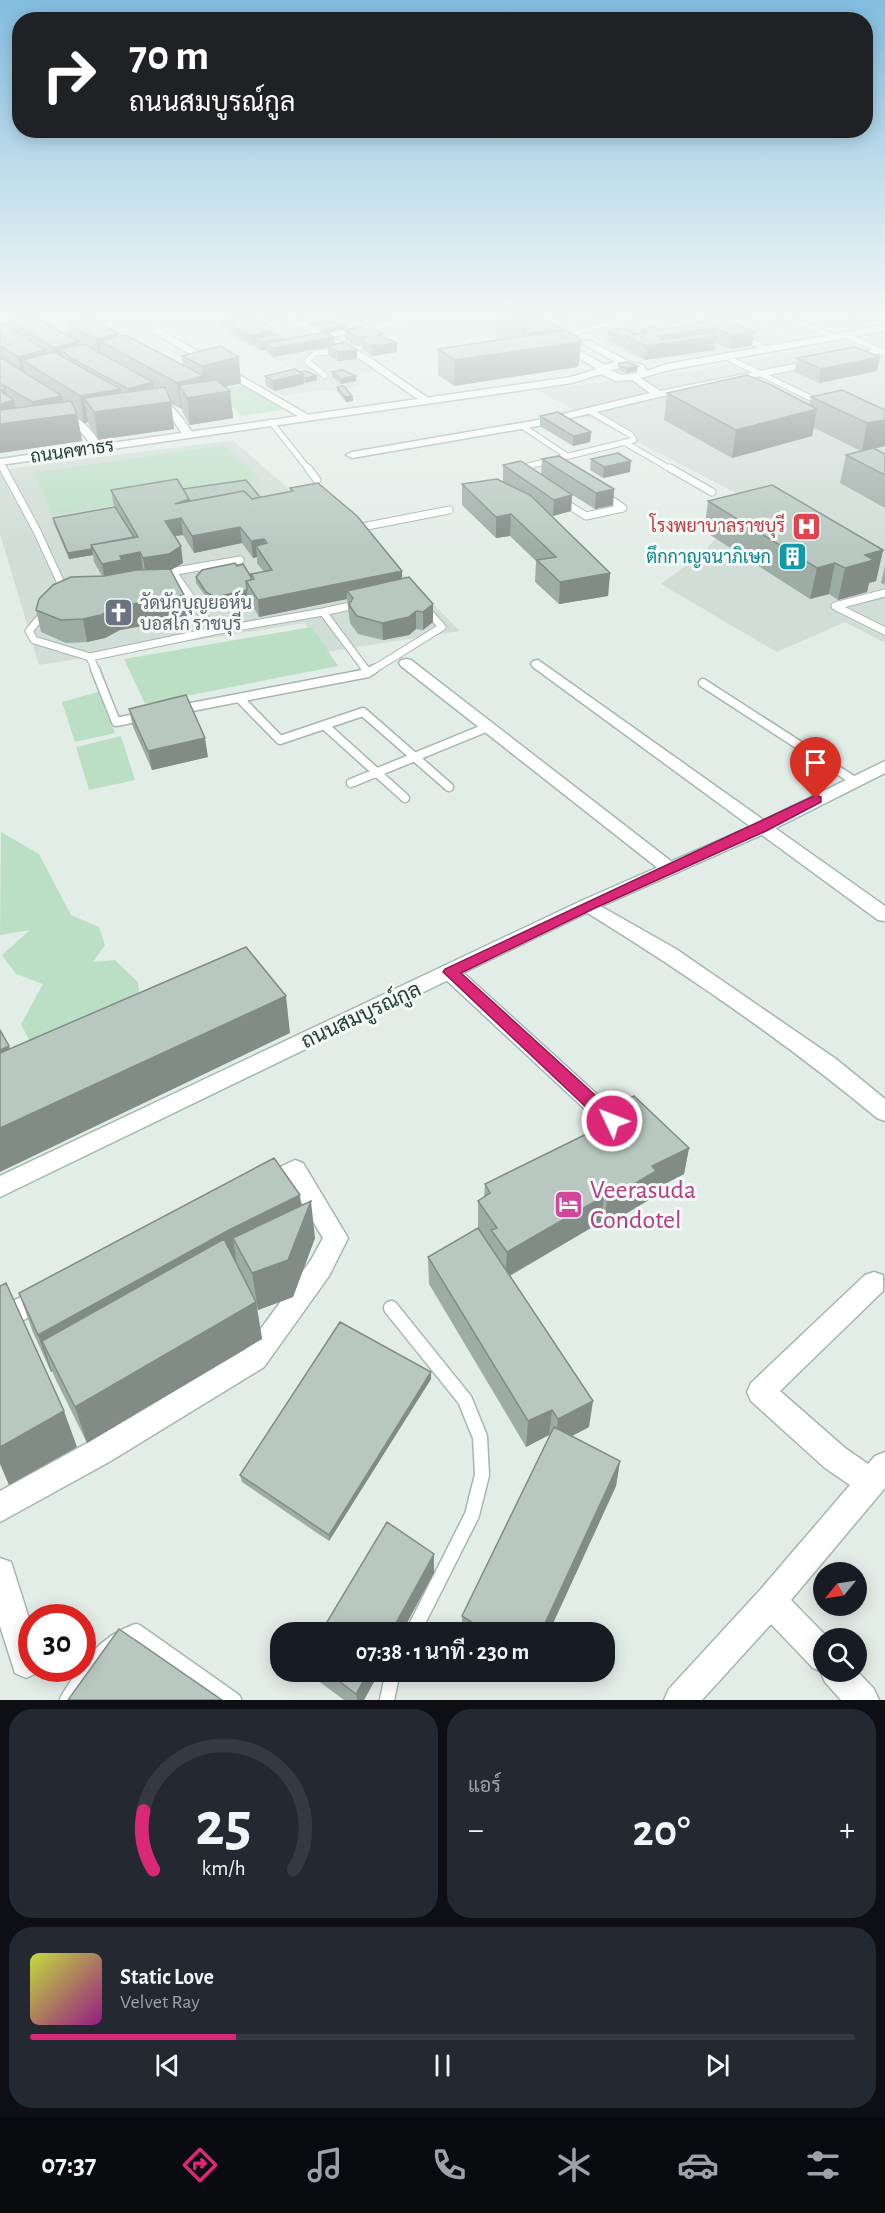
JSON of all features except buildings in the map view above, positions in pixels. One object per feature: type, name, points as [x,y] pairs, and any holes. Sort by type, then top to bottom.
[{"type":"street","points":[[139,392],[174,413],[188,435]]},
{"type":"street","points":[[264,392],[307,417]]},
{"type":"street","points":[[414,392],[426,400]]},
{"type":"street","name":"ถนนคฑาธร","points":[[1,464],[270,422],[482,392]]},
{"type":"street","points":[[352,454],[522,426],[666,392]]},
{"type":"street","points":[[53,408],[82,428],[100,448]]},
{"type":"street","points":[[406,663],[670,869]]},
{"type":"street","points":[[538,664],[885,915]]},
{"type":"street","name":"ถนนสมบูรณ์กูล","points":[[0,1187],[588,905],[762,828],[853,780],[885,766]]},
{"type":"street","points":[[588,905],[688,967],[828,1065],[885,1112]]},
{"type":"street","points":[[450,972],[612,1121]]},
{"type":"street","points":[[0,1507],[99,1452],[255,1358],[320,1268],[336,1238],[295,1170],[244,1195]]},
{"type":"street","points":[[680,1700],[771,1601],[881,1472],[835,1458],[761,1392],[874,1283]]},
{"type":"street","points":[[0,1320],[61,1288]]},
{"type":"street","points":[[0,1573],[18,1635]]},
{"type":"street","points":[[771,1601],[813,1645]]},
{"type":"street","points":[[846,1682],[863,1700]]},
{"type":"lane","points":[[799,392],[833,409]]},
{"type":"lane","points":[[523,475],[514,469],[634,440],[631,435],[590,411]]},
{"type":"lane","points":[[270,422],[317,480]]},
{"type":"lane","points":[[522,426],[567,456]]},
{"type":"lane","points":[[624,442],[712,492]]},
{"type":"lane","points":[[551,460],[560,466]]},
{"type":"lane","points":[[1,464],[37,531],[64,590]]},
{"type":"lane","points":[[559,499],[586,516],[623,507],[596,490]]},
{"type":"lane","points":[[365,537],[357,528],[449,510]]},
{"type":"lane","points":[[162,574],[240,560]]},
{"type":"lane","points":[[173,572],[214,631]]},
{"type":"lane","points":[[57,598],[64,590],[75,588]]},
{"type":"lane","points":[[885,593],[835,606],[885,631]]},
{"type":"lane","points":[[172,711],[368,673],[442,627],[419,601]]},
{"type":"lane","points":[[50,606],[29,631],[29,635],[34,640],[90,657],[367,602]]},
{"type":"lane","points":[[323,612],[368,673]]},
{"type":"lane","points":[[90,657],[116,722],[149,716]]},
{"type":"lane","points":[[703,683],[853,780]]},
{"type":"lane","points":[[239,698],[280,740],[363,712],[449,787]]},
{"type":"lane","points":[[324,725],[405,798]]},
{"type":"lane","points":[[351,783],[488,727]]},
{"type":"lane","points":[[391,1308],[465,1400],[480,1437],[482,1475],[472,1515],[418,1622]]},
{"type":"lane","points":[[67,1700],[91,1662],[114,1638],[135,1631],[234,1700]]},
{"type":"lane","points":[[387,1700],[391,1682]]},
{"type":"shaded area","points":[[277,392],[304,392],[283,396]]},
{"type":"shaded area","name":"โรงพยาบาลราชบุรี","points":[[541,392],[885,392],[885,643],[845,622],[777,652],[661,584],[704,552],[748,499]]},
{"type":"shaded area","points":[[233,440],[300,499],[323,495],[460,631],[325,652],[305,623],[39,665],[0,534],[0,470]]},
{"type":"green space","points":[[259,392],[288,409],[242,416],[229,403],[206,393]]},
{"type":"green space","points":[[224,445],[261,481],[52,516],[34,473]]},
{"type":"green space","points":[[312,627],[338,666],[145,704],[124,659]]},
{"type":"green space","points":[[98,692],[115,733],[75,742],[62,702]]},
{"type":"green space","points":[[121,736],[135,780],[89,790],[76,747]]},
{"type":"green space","points":[[1,832],[39,854],[71,915],[99,927],[105,945],[93,962],[115,960],[138,982],[140,1004],[35,1052],[21,1024],[43,984],[16,974],[2,955],[30,930],[0,935]]},
{"type":"place","name":"โรงพยาบาลราชบุรี","points":[[806,526]]},
{"type":"place","name":"ตึกกาญจนาภิเษก","points":[[792,557]]},
{"type":"place","name":"วัดนักบุญยอห์น บอสโก ราชบุรี","points":[[119,613]]},
{"type":"place","name":"Veerasuda Condotel","points":[[569,1204]]},
{"type":"route","points":[[612,1121],[450,972],[588,905],[762,828],[816,799]]}]
